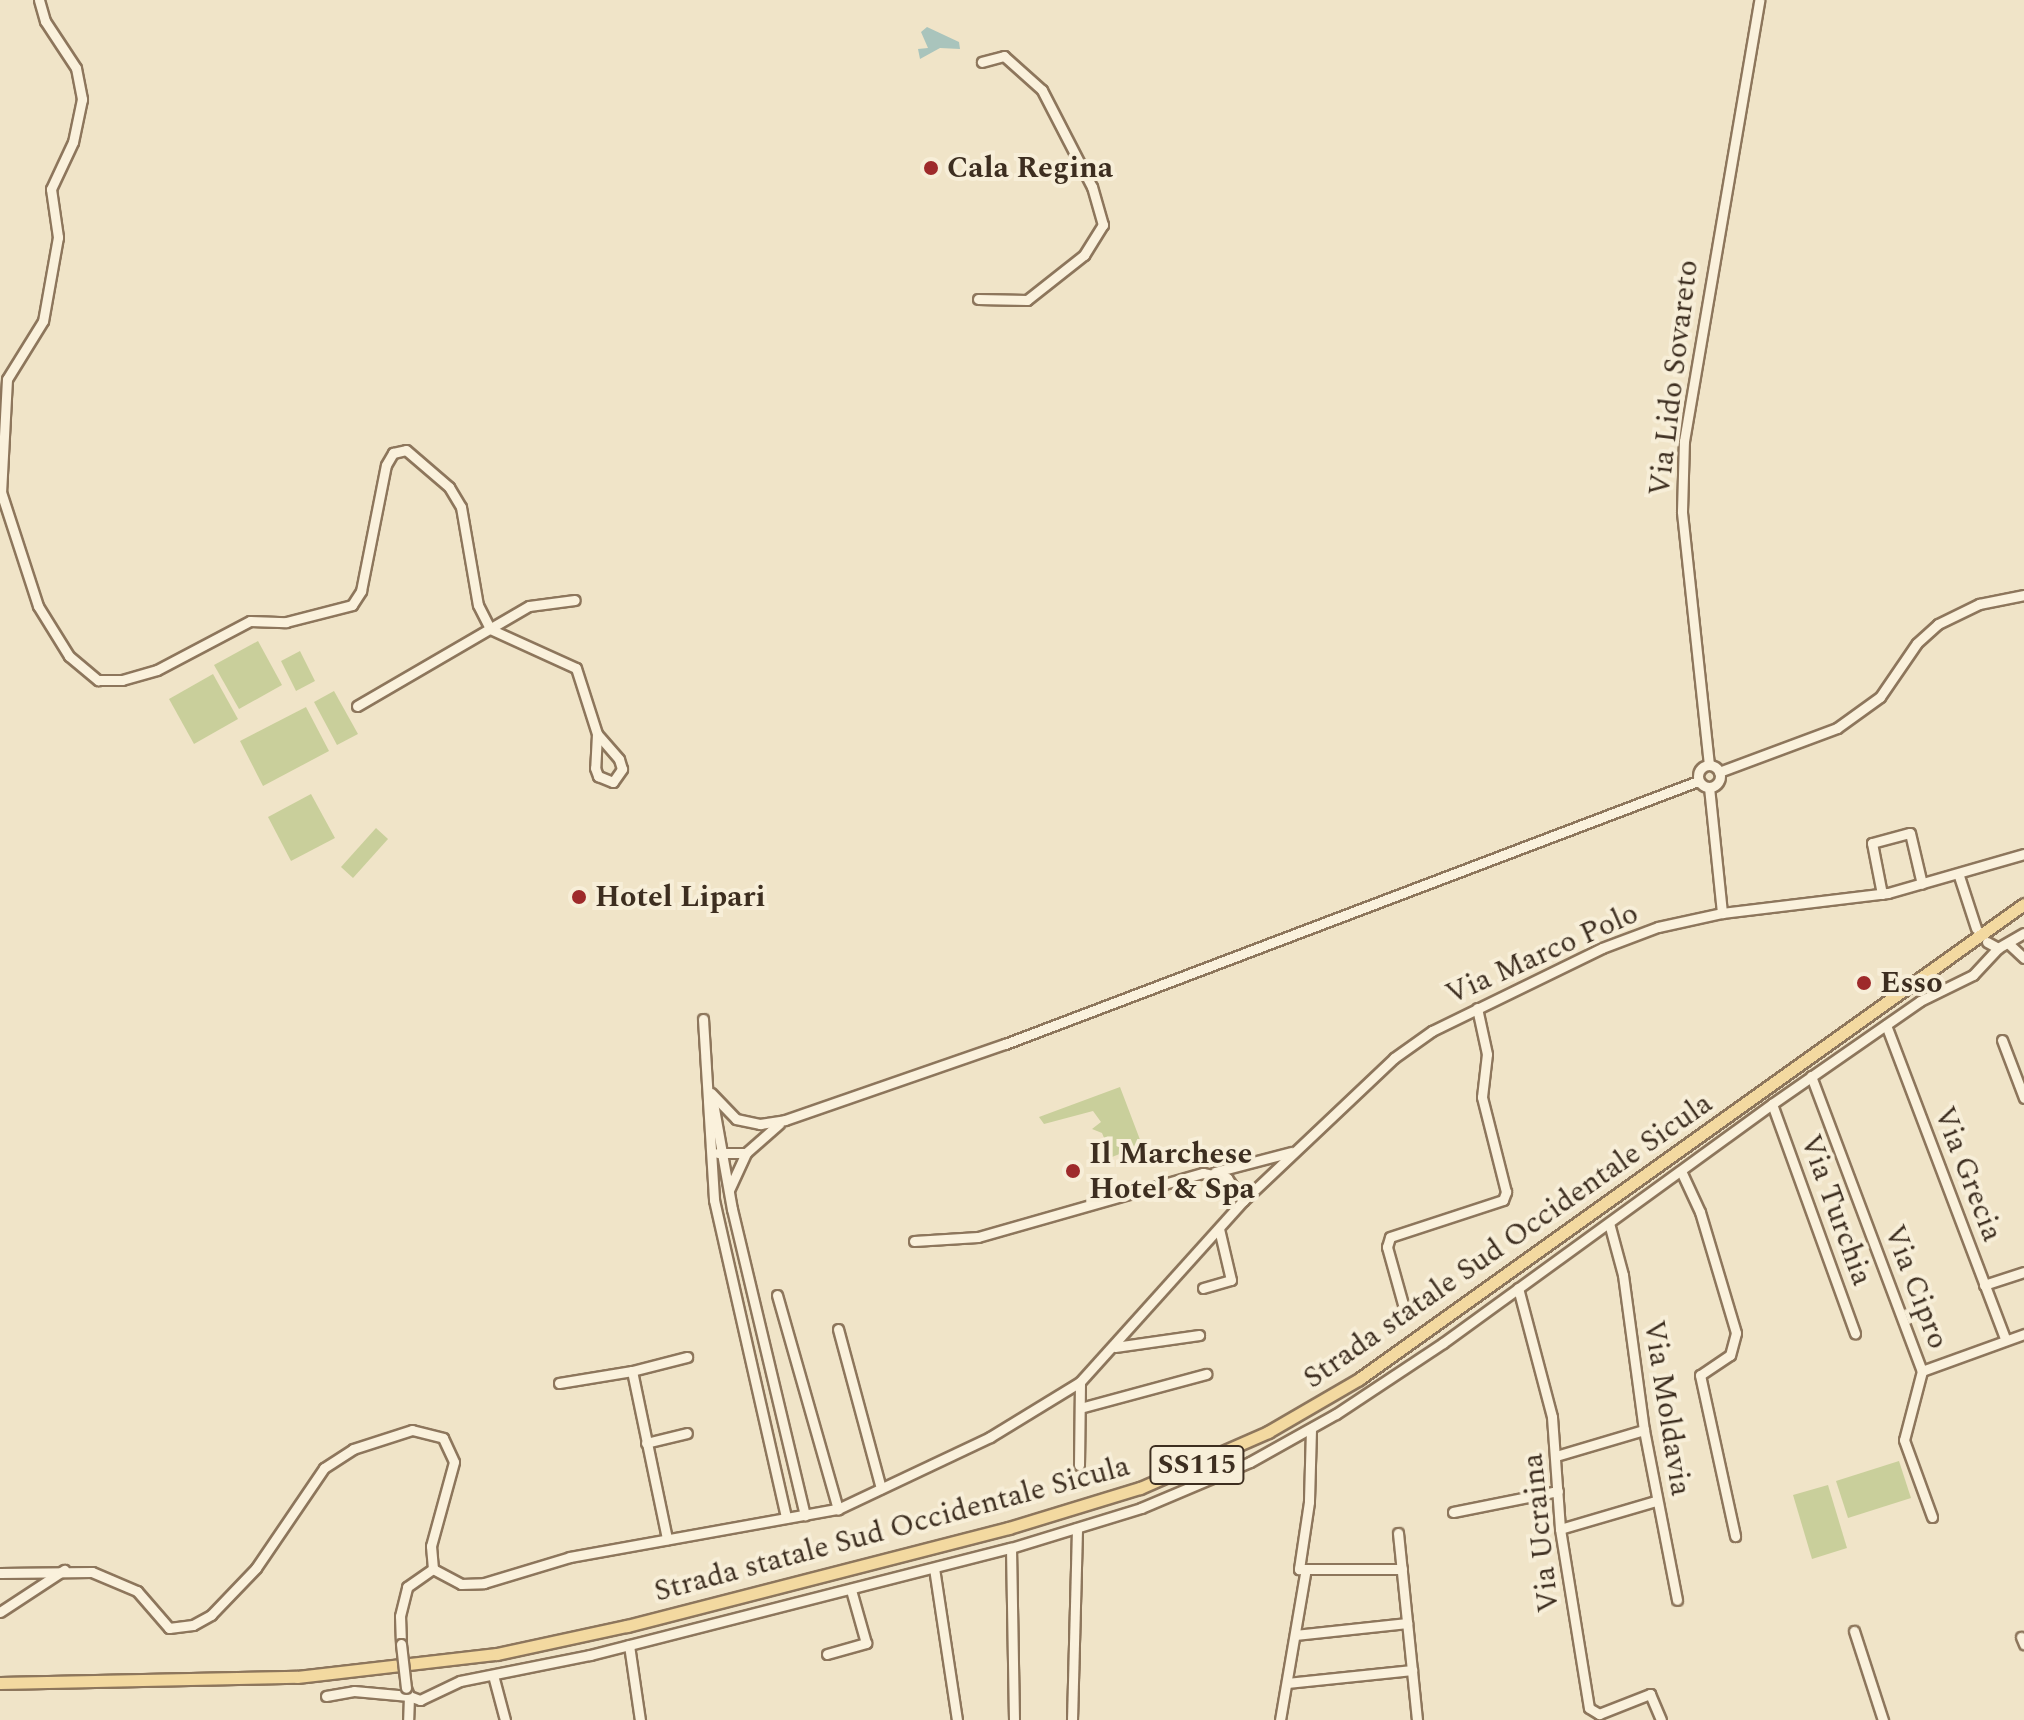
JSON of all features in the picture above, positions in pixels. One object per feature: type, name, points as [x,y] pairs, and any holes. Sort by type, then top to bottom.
[{"type":"main road","name":"Strada statale Sud Occidentale Sicula","points":[[0,1683],[225,1681],[440,1663],[627,1626],[1023,1524],[1194,1466],[1268,1432],[1408,1346],[2024,904]]},
{"type":"street","points":[[39,0],[45,21],[76,68],[81,114],[50,197],[58,237],[43,321],[7,379],[1,492],[49,628],[86,672],[107,682],[157,670],[250,621],[286,622],[352,605],[361,591],[386,465],[393,453],[406,450],[449,487],[461,507],[478,605],[490,629],[576,668],[597,734],[598,776],[613,782],[622,769],[619,759],[597,734]]},
{"type":"street","name":"Via Lido Sovareto","points":[[1709,765],[1682,511],[1684,441],[1759,0]]},
{"type":"street","points":[[978,299],[1027,300],[1084,255],[1103,225],[1092,187],[1042,90],[1004,56],[982,62]]},
{"type":"street","points":[[1719,772],[1837,728],[1880,697],[1917,643],[1938,624],[1979,604],[2024,595]]},
{"type":"street","points":[[357,706],[545,601],[575,600]]},
{"type":"street","points":[[1698,781],[1699,770],[1709,765],[1719,772]]},
{"type":"street","points":[[1709,787],[1718,782],[1719,772]]},
{"type":"street","points":[[711,1093],[736,1119],[760,1124],[785,1120],[1005,1044],[1698,781],[1709,787]]},
{"type":"street","points":[[1709,787],[1722,913]]},
{"type":"street","points":[[1882,894],[1872,843],[1910,833],[1922,884]]},
{"type":"street","name":"Via Marco Polo","points":[[433,1569],[443,1577],[472,1584],[570,1557],[838,1509],[990,1437],[1080,1382],[1115,1347],[1243,1201],[1294,1151],[1414,1043],[1477,1008],[1625,939],[1722,913],[1882,894],[1959,876],[2024,854]]},
{"type":"street","points":[[1959,876],[1976,928]]},
{"type":"street","points":[[326,1696],[354,1691],[408,1692],[427,1698],[460,1681],[629,1645],[1011,1548],[1196,1487],[1311,1429],[1518,1288],[1811,1076],[1951,982],[1973,975],[1998,948],[2010,945],[2024,933]]},
{"type":"street","points":[[1987,942],[1998,948]]},
{"type":"street","points":[[2010,945],[2024,958]]},
{"type":"street","points":[[1406,1315],[1387,1247],[1390,1237],[1503,1200],[1506,1192],[1482,1097],[1487,1054],[1477,1008]]},
{"type":"street","points":[[703,1019],[708,1143],[717,1214],[786,1518]]},
{"type":"street","name":"Via Grecia","points":[[1886,1025],[2005,1339]]},
{"type":"street","points":[[2002,1040],[2024,1098]]},
{"type":"street","points":[[2012,1065],[2024,1060]]},
{"type":"street","points":[[707,1073],[728,1192],[805,1515]]},
{"type":"street","name":"Via Cipro","points":[[1811,1076],[1922,1371],[1904,1440],[1932,1517]]},
{"type":"street","name":"Via Turchia","points":[[1772,1104],[1855,1333]]},
{"type":"street","points":[[708,1143],[717,1128],[736,1119]]},
{"type":"street","points":[[728,1192],[746,1153],[785,1120]]},
{"type":"street","points":[[708,1143],[721,1155],[746,1153]]},
{"type":"street","points":[[914,1241],[978,1237],[1294,1151]]},
{"type":"street","points":[[1681,1171],[1700,1212],[1736,1333],[1730,1355],[1700,1375],[1735,1536]]},
{"type":"street","points":[[1215,1172],[1243,1201]]},
{"type":"street","name":"Via Moldavia","points":[[1609,1223],[1623,1275],[1644,1430],[1677,1600]]},
{"type":"street","points":[[1203,1288],[1231,1280],[1219,1229]]},
{"type":"street","points":[[1984,1285],[2024,1272]]},
{"type":"street","name":"Via Ucraina","points":[[1518,1288],[1552,1417],[1560,1529],[1589,1708],[1599,1714],[1650,1694],[1661,1720]]},
{"type":"street","points":[[777,1295],[838,1509]]},
{"type":"street","points":[[838,1329],[881,1488]]},
{"type":"street","points":[[1922,1371],[2024,1334]]},
{"type":"street","points":[[1115,1347],[1199,1335]]},
{"type":"street","points":[[559,1383],[632,1371],[687,1357]]},
{"type":"street","points":[[632,1371],[667,1539]]},
{"type":"street","points":[[1080,1408],[1206,1374]]},
{"type":"street","points":[[1079,1465],[1080,1382]]},
{"type":"street","points":[[1311,1429],[1309,1502],[1297,1557],[1299,1569],[1305,1573],[1402,1569]]},
{"type":"street","points":[[0,1573],[65,1569],[117,1580],[137,1591],[169,1628],[193,1625],[211,1615],[256,1568],[324,1468],[365,1444],[412,1430],[443,1438],[454,1462],[431,1546],[433,1569],[414,1579],[403,1598],[401,1644],[408,1692],[408,1720]]},
{"type":"street","points":[[1556,1456],[1644,1430]]},
{"type":"street","points":[[646,1443],[687,1433]]},
{"type":"street","points":[[1453,1512],[1558,1491]]},
{"type":"street","points":[[1560,1529],[1656,1501]]},
{"type":"street","points":[[1072,1720],[1077,1528]]},
{"type":"street","points":[[1398,1533],[1417,1720]]},
{"type":"street","points":[[1011,1548],[1014,1720]]},
{"type":"street","points":[[934,1568],[957,1720]]},
{"type":"street","points":[[0,1612],[65,1569]]},
{"type":"street","points":[[1280,1720],[1305,1573]]},
{"type":"street","points":[[827,1654],[866,1643],[851,1590]]},
{"type":"street","points":[[1295,1635],[1407,1623]]},
{"type":"street","points":[[1854,1631],[1883,1720]]},
{"type":"street","points":[[629,1645],[640,1720]]},
{"type":"street","points":[[1287,1683],[1412,1670]]},
{"type":"street","points":[[493,1675],[505,1720]]},
{"type":"green space","points":[[258,641],[282,685],[239,709],[214,665]]},
{"type":"green space","points":[[300,651],[315,681],[296,691],[281,661]]},
{"type":"green space","points":[[213,674],[238,719],[194,744],[169,699]]},
{"type":"green space","points":[[334,691],[358,734],[337,745],[314,702]]},
{"type":"green space","points":[[306,707],[329,751],[263,786],[240,741]]},
{"type":"green space","points":[[311,794],[335,838],[291,861],[268,817]]},
{"type":"green space","points":[[376,828],[388,839],[353,878],[341,867]]},
{"type":"green space","points":[[1120,1087],[1142,1145],[1112,1157],[1102,1133],[1092,1129],[1101,1122],[1093,1111],[1044,1124],[1039,1117]]},
{"type":"green space","points":[[1899,1461],[1911,1498],[1848,1518],[1836,1481]]},
{"type":"green space","points":[[1828,1485],[1847,1548],[1812,1559],[1793,1495]]},
{"type":"water","points":[[927,27],[959,42],[960,49],[940,48],[920,59],[918,49],[928,48],[921,32]]},
{"type":"place","name":"Cala Regina","points":[[931,168]]},
{"type":"place","name":"Hotel Lipari","points":[[579,897]]},
{"type":"place","name":"Esso","points":[[1864,983]]},
{"type":"place","name":"Il Marchese Hotel & Spa","points":[[1073,1171]]}]
